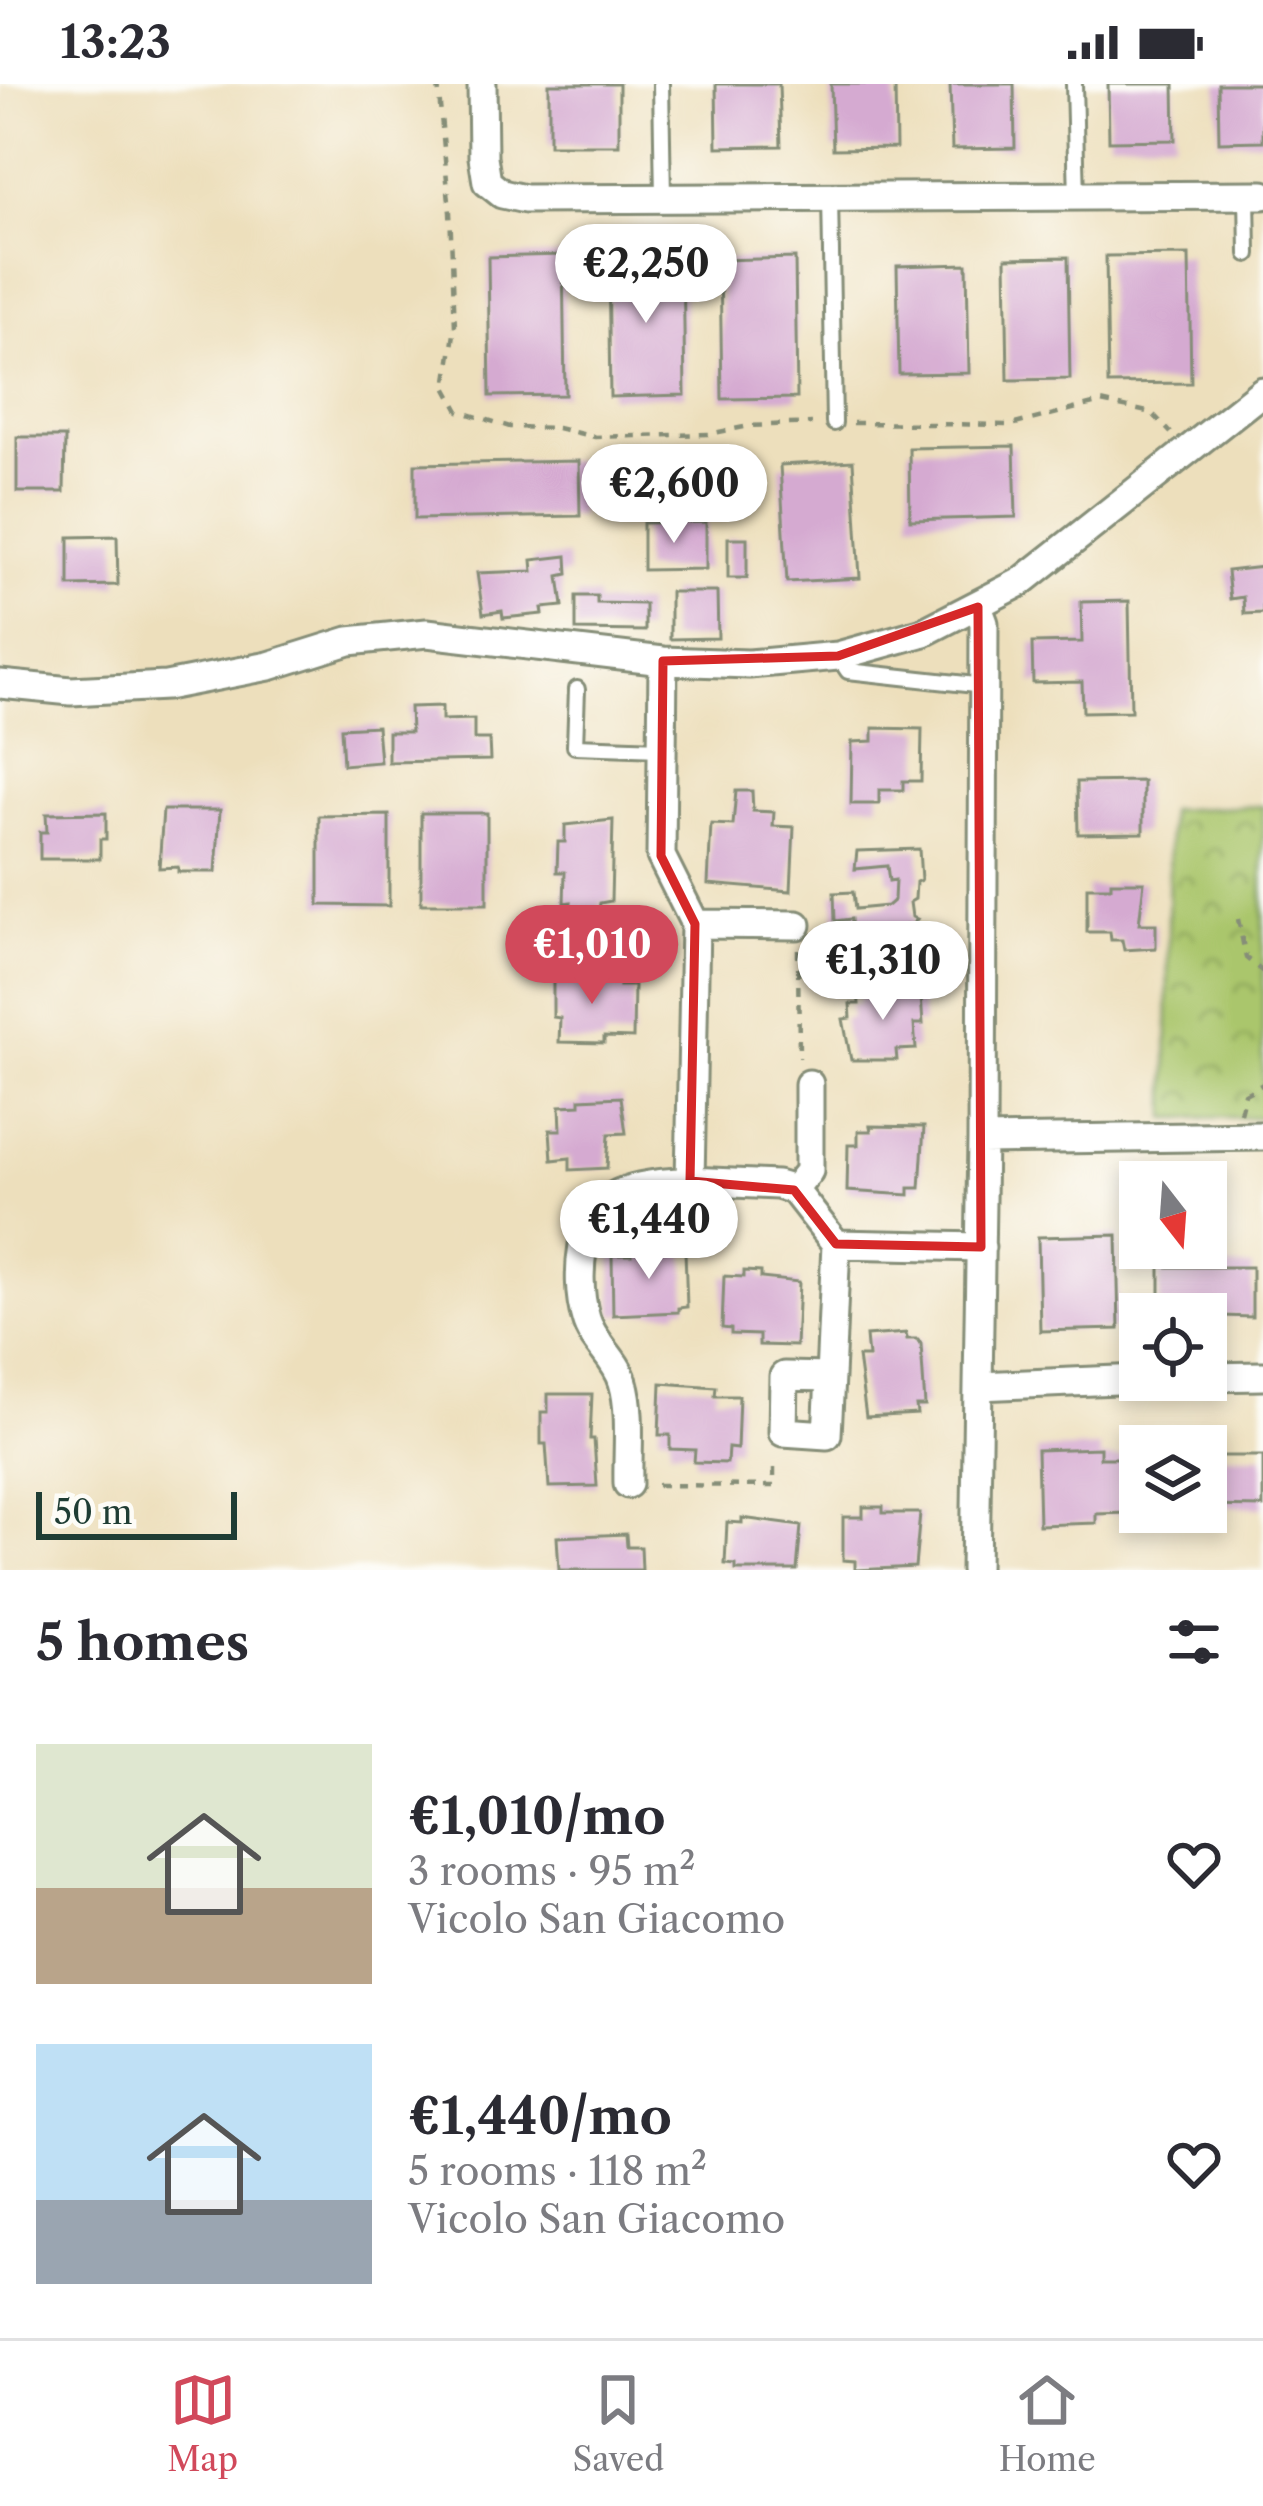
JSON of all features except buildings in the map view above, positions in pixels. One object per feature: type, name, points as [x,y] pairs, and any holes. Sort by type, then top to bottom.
[{"type":"street","points":[[482,84],[487,182],[502,194],[524,199],[1255,195]]},
{"type":"street","points":[[0,684],[71,691],[166,686],[269,666],[349,641],[427,633],[662,661],[748,664],[838,656],[924,632],[978,607],[1059,556],[1263,391]]},
{"type":"street","points":[[976,1561],[984,623],[978,607]]},
{"type":"street","points":[[662,661],[662,856],[695,924],[690,1181]]},
{"type":"street","points":[[695,924],[797,925]]},
{"type":"street","points":[[794,1190],[809,1171],[809,1084]]},
{"type":"street","points":[[982,1140],[1263,1136]]},
{"type":"street","points":[[628,1484],[625,1387],[586,1322],[580,1259],[586,1225],[596,1206],[619,1193],[690,1181],[794,1190],[836,1244],[830,1377],[827,1435],[783,1432],[784,1376],[830,1377]]},
{"type":"street","points":[[836,1244],[981,1247]]},
{"type":"street","points":[[1227,1377],[1263,1376]]},
{"type":"street","points":[[979,1386],[1119,1380]]},
{"type":"lane","points":[[661,84],[663,196]]},
{"type":"lane","points":[[1074,84],[1077,197]]},
{"type":"lane","points":[[1249,254],[1255,195]]},
{"type":"lane","points":[[830,196],[834,423]]},
{"type":"lane","points":[[838,656],[848,671],[983,686]]},
{"type":"lane","points":[[577,689],[575,746],[662,749]]},
{"type":"path","points":[[438,84],[455,327],[446,387],[459,411],[510,428],[557,428],[595,437],[709,434],[749,426],[834,423],[1011,424],[1101,402],[1152,413],[1175,437]]},
{"type":"path","points":[[1238,919],[1246,958],[1263,972]]},
{"type":"path","points":[[797,925],[799,1084],[809,1084]]},
{"type":"path","points":[[628,1484],[774,1486],[774,1443],[783,1432]]},
{"type":"highlighted area","points":[[978,607],[981,1247],[836,1244],[794,1190],[690,1181],[695,924],[661,856],[663,661],[838,656]]},
{"type":"green space","points":[[1263,806],[1263,1117],[1167,1118],[1169,810]]}]
